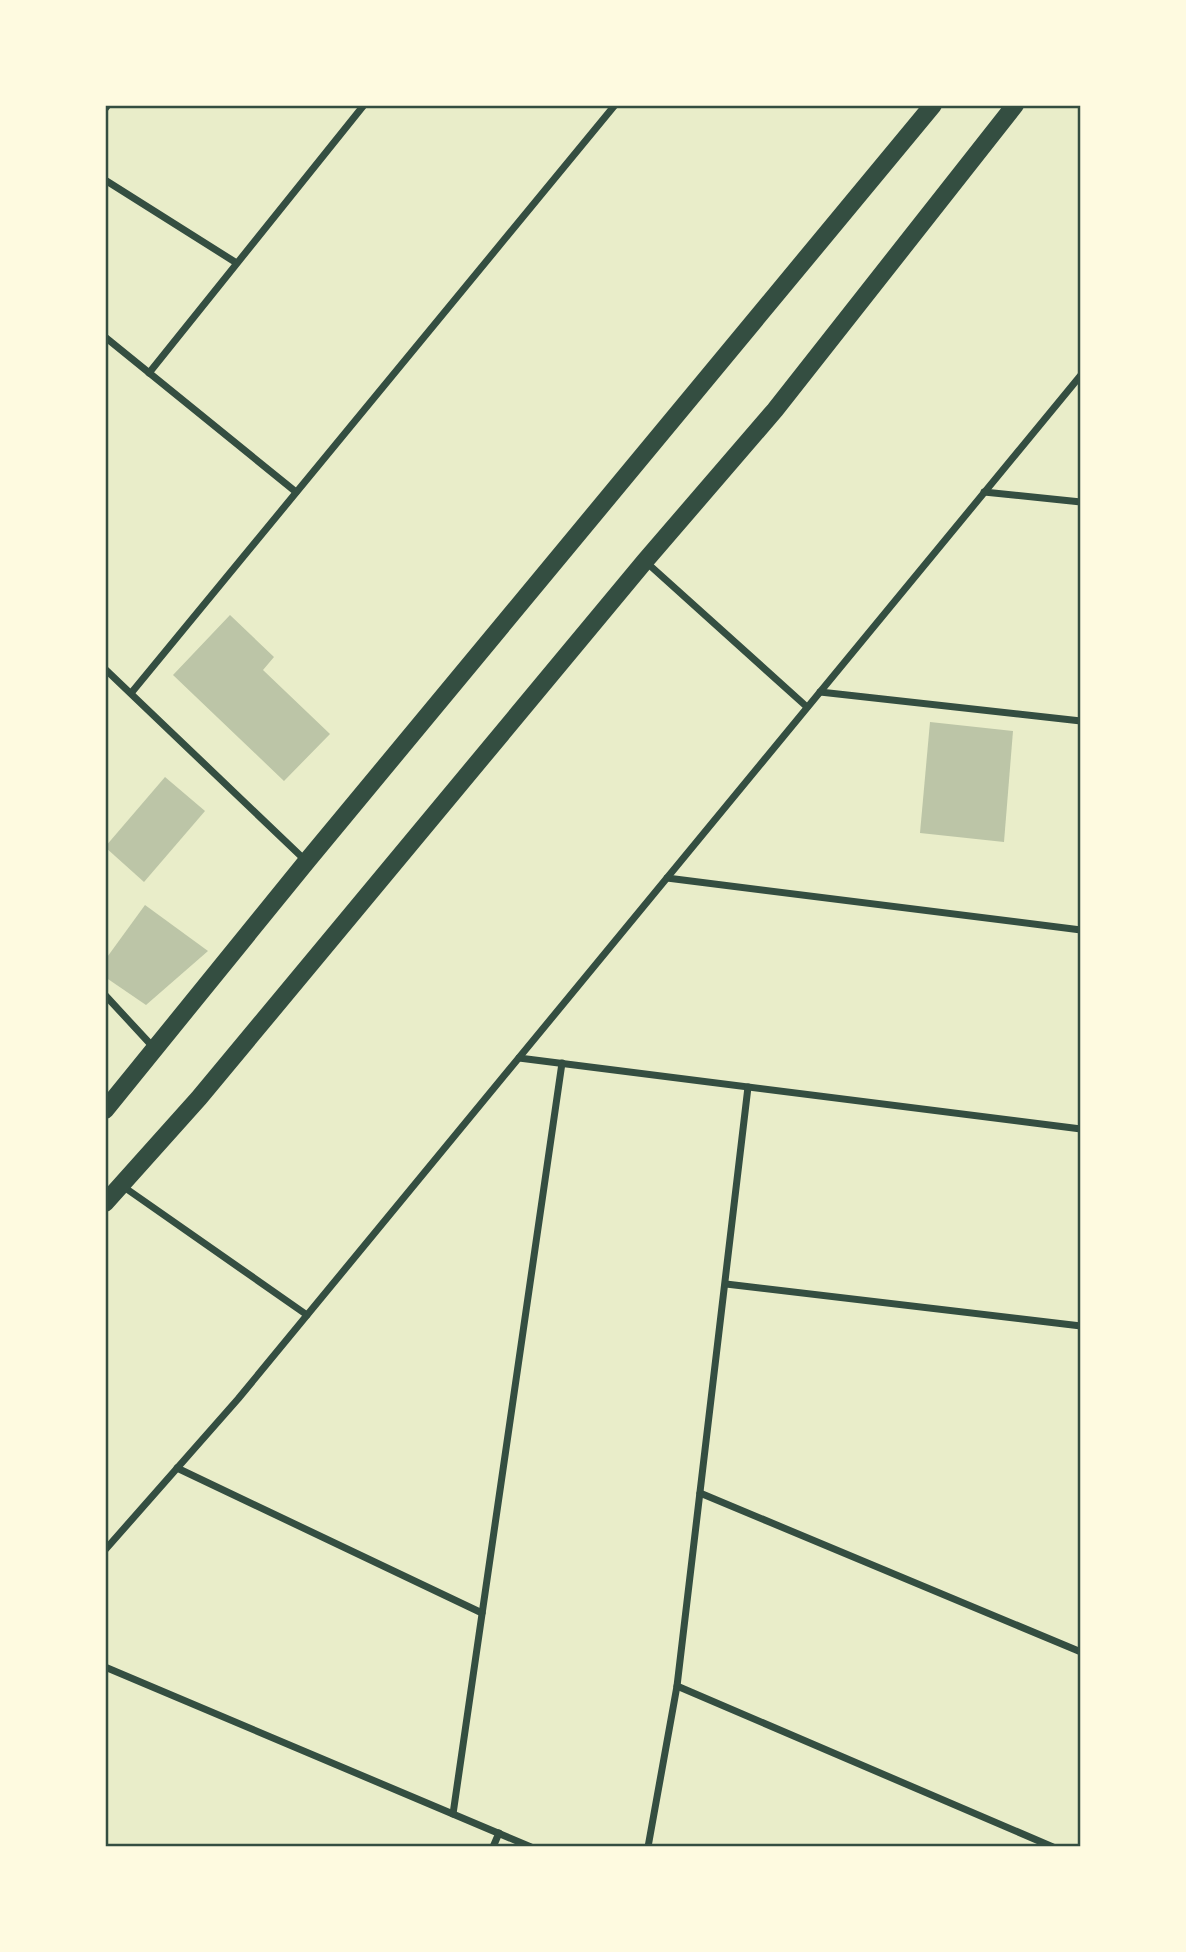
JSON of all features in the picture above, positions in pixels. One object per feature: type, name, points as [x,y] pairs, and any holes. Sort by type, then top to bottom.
[{"type":"main road","points":[[105,1110],[307,861],[933,105]]},
{"type":"main road","points":[[105,1203],[199,1098],[645,561],[775,410],[1015,105]]},
{"type":"street","points":[[149,373],[235,262],[364,105]]},
{"type":"street","points":[[132,692],[615,105]]},
{"type":"street","points":[[105,180],[235,262]]},
{"type":"street","points":[[105,337],[296,492]]},
{"type":"street","points":[[105,1550],[307,1315],[1081,375]]},
{"type":"street","points":[[984,492],[1081,502]]},
{"type":"street","points":[[645,561],[807,707]]},
{"type":"street","points":[[105,670],[132,692],[307,861]]},
{"type":"street","points":[[820,692],[1081,721]]},
{"type":"street","points":[[667,878],[1081,930]]},
{"type":"street","points":[[105,995],[155,1049]]},
{"type":"street","points":[[519,1058],[1081,1129]]},
{"type":"street","points":[[453,1814],[562,1063]]},
{"type":"street","points":[[648,1847],[677,1686],[748,1087]]},
{"type":"street","points":[[121,1185],[307,1315]]},
{"type":"street","points":[[726,1284],[1081,1326]]},
{"type":"street","points":[[177,1468],[482,1613]]},
{"type":"street","points":[[700,1493],[1081,1652]]},
{"type":"street","points":[[105,1667],[531,1847]]},
{"type":"street","points":[[677,1686],[1053,1847]]},
{"type":"street","points":[[493,1847],[499,1833]]},
{"type":"building","points":[[230,615],[274,657],[263,670],[330,734],[284,781],[173,675]]},
{"type":"building","points":[[930,722],[1013,731],[1004,842],[920,833]]},
{"type":"building","points":[[165,777],[205,811],[144,882],[105,847]]},
{"type":"building","points":[[145,905],[208,951],[146,1005],[105,977],[105,960]]}]
